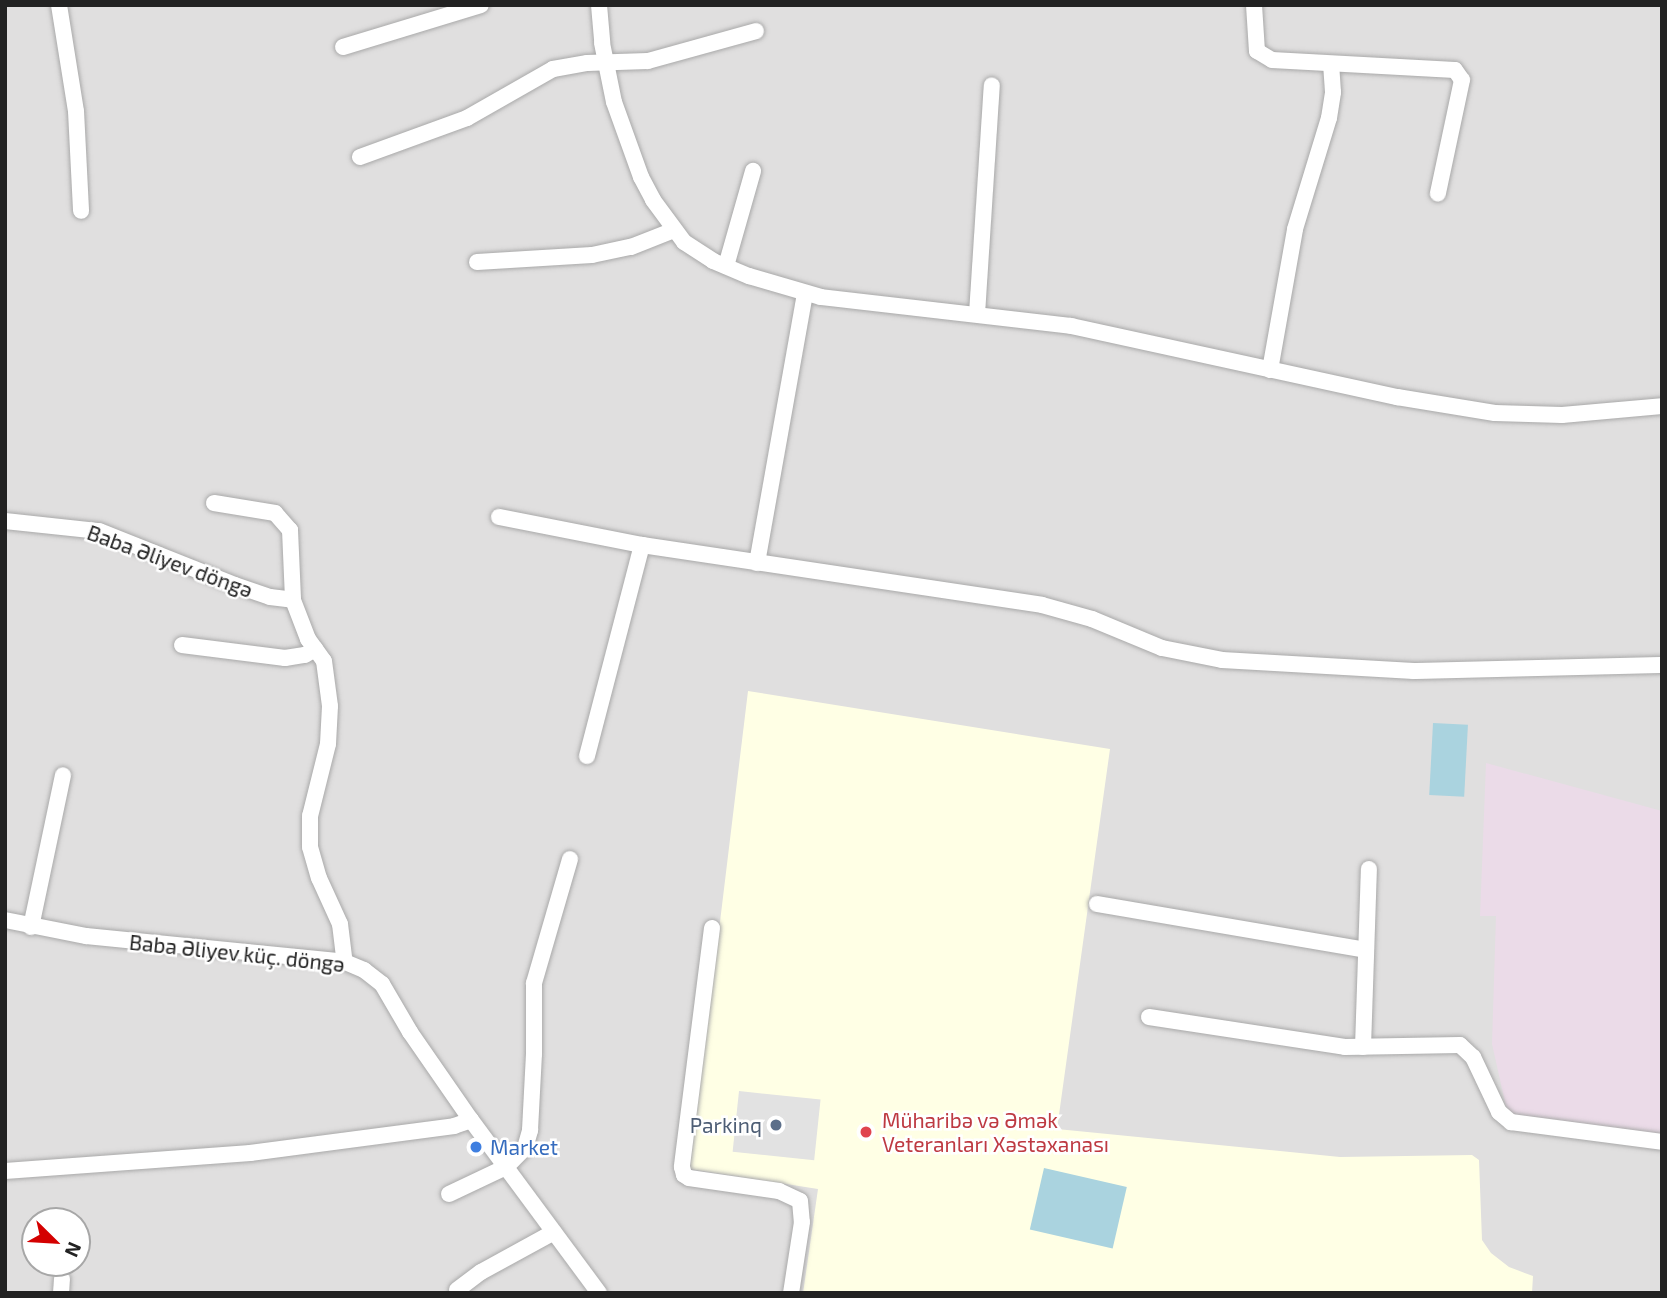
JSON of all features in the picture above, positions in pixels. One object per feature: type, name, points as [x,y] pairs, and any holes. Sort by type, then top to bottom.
[{"type":"street","points":[[59,5],[76,111],[81,211]]},
{"type":"street","points":[[343,47],[481,5]]},
{"type":"street","points":[[599,5],[605,64],[614,102],[640,177],[674,230],[699,253],[726,266],[805,294],[1071,326],[1397,397],[1496,413],[1543,416],[1662,406]]},
{"type":"street","points":[[1254,5],[1257,51],[1263,57],[1455,71],[1462,80],[1438,193]]},
{"type":"street","points":[[360,158],[467,118],[553,69],[579,64],[648,61],[755,32]]},
{"type":"street","points":[[1270,370],[1295,229],[1329,118],[1333,92],[1331,64]]},
{"type":"street","points":[[977,314],[992,85]]},
{"type":"street","points":[[726,266],[753,171]]},
{"type":"street","points":[[477,262],[592,255],[631,247],[674,230]]},
{"type":"street","points":[[757,563],[805,294]]},
{"type":"street","points":[[214,503],[275,513],[285,521],[290,530],[293,600],[300,622],[327,672],[330,726],[309,831],[313,862],[340,924],[345,962]]},
{"type":"street","points":[[499,517],[642,545],[1042,606],[1092,619],[1163,648],[1222,660],[1414,671],[1662,665]]},
{"type":"street","name":"Baba Əliyev döngə","points":[[5,522],[99,531],[235,585],[270,597],[293,600]]},
{"type":"street","points":[[587,757],[642,545]]},
{"type":"street","points":[[181,645],[285,658],[305,655],[315,649]]},
{"type":"street","points":[[31,927],[63,775]]},
{"type":"street","points":[[449,1194],[506,1167],[525,1148],[530,1130],[534,983],[570,859]]},
{"type":"street","points":[[1363,1047],[1369,869]]},
{"type":"street","points":[[1097,904],[1365,950]]},
{"type":"street","name":"Baba Əliyev küç. döngə","points":[[5,920],[31,927],[100,937],[345,962],[364,970],[382,984],[410,1032],[471,1120],[599,1293]]},
{"type":"street","points":[[712,928],[682,1167],[684,1175],[689,1178],[779,1191],[800,1201],[802,1222],[791,1293]]},
{"type":"street","points":[[1149,1017],[1363,1047],[1460,1045],[1474,1056],[1499,1112],[1511,1122],[1662,1142]]},
{"type":"street","points":[[5,1171],[250,1153],[454,1126],[471,1120]]},
{"type":"street","points":[[457,1290],[481,1272],[554,1232]]},
{"type":"shaded area","points":[[5,5],[1662,5],[1662,1293],[5,1293]]},
{"type":"shaded area","points":[[748,691],[1110,749],[1057,1129],[1340,1157],[1472,1155],[1479,1160],[1482,1240],[1491,1253],[1509,1267],[1533,1276],[1532,1293],[803,1293],[818,1189],[690,1169]]},
{"type":"shaded area","points":[[1486,763],[1662,811],[1662,1134],[1524,1120],[1507,1111],[1492,1044],[1496,916],[1480,916]]},
{"type":"shaded area","name":"Parkinq","points":[[739,1091],[821,1100],[814,1160],[733,1152]]},
{"type":"water","points":[[1433,723],[1468,725],[1464,797],[1429,795]]},
{"type":"water","points":[[1044,1168],[1127,1187],[1113,1249],[1030,1229]]},
{"type":"place","name":"Parkinq","points":[[776,1125]]},
{"type":"place","name":"Müharibə və Əmək Veteranları Xəstəxanası","points":[[866,1132]]},
{"type":"place","name":"Market","points":[[476,1147]]}]
